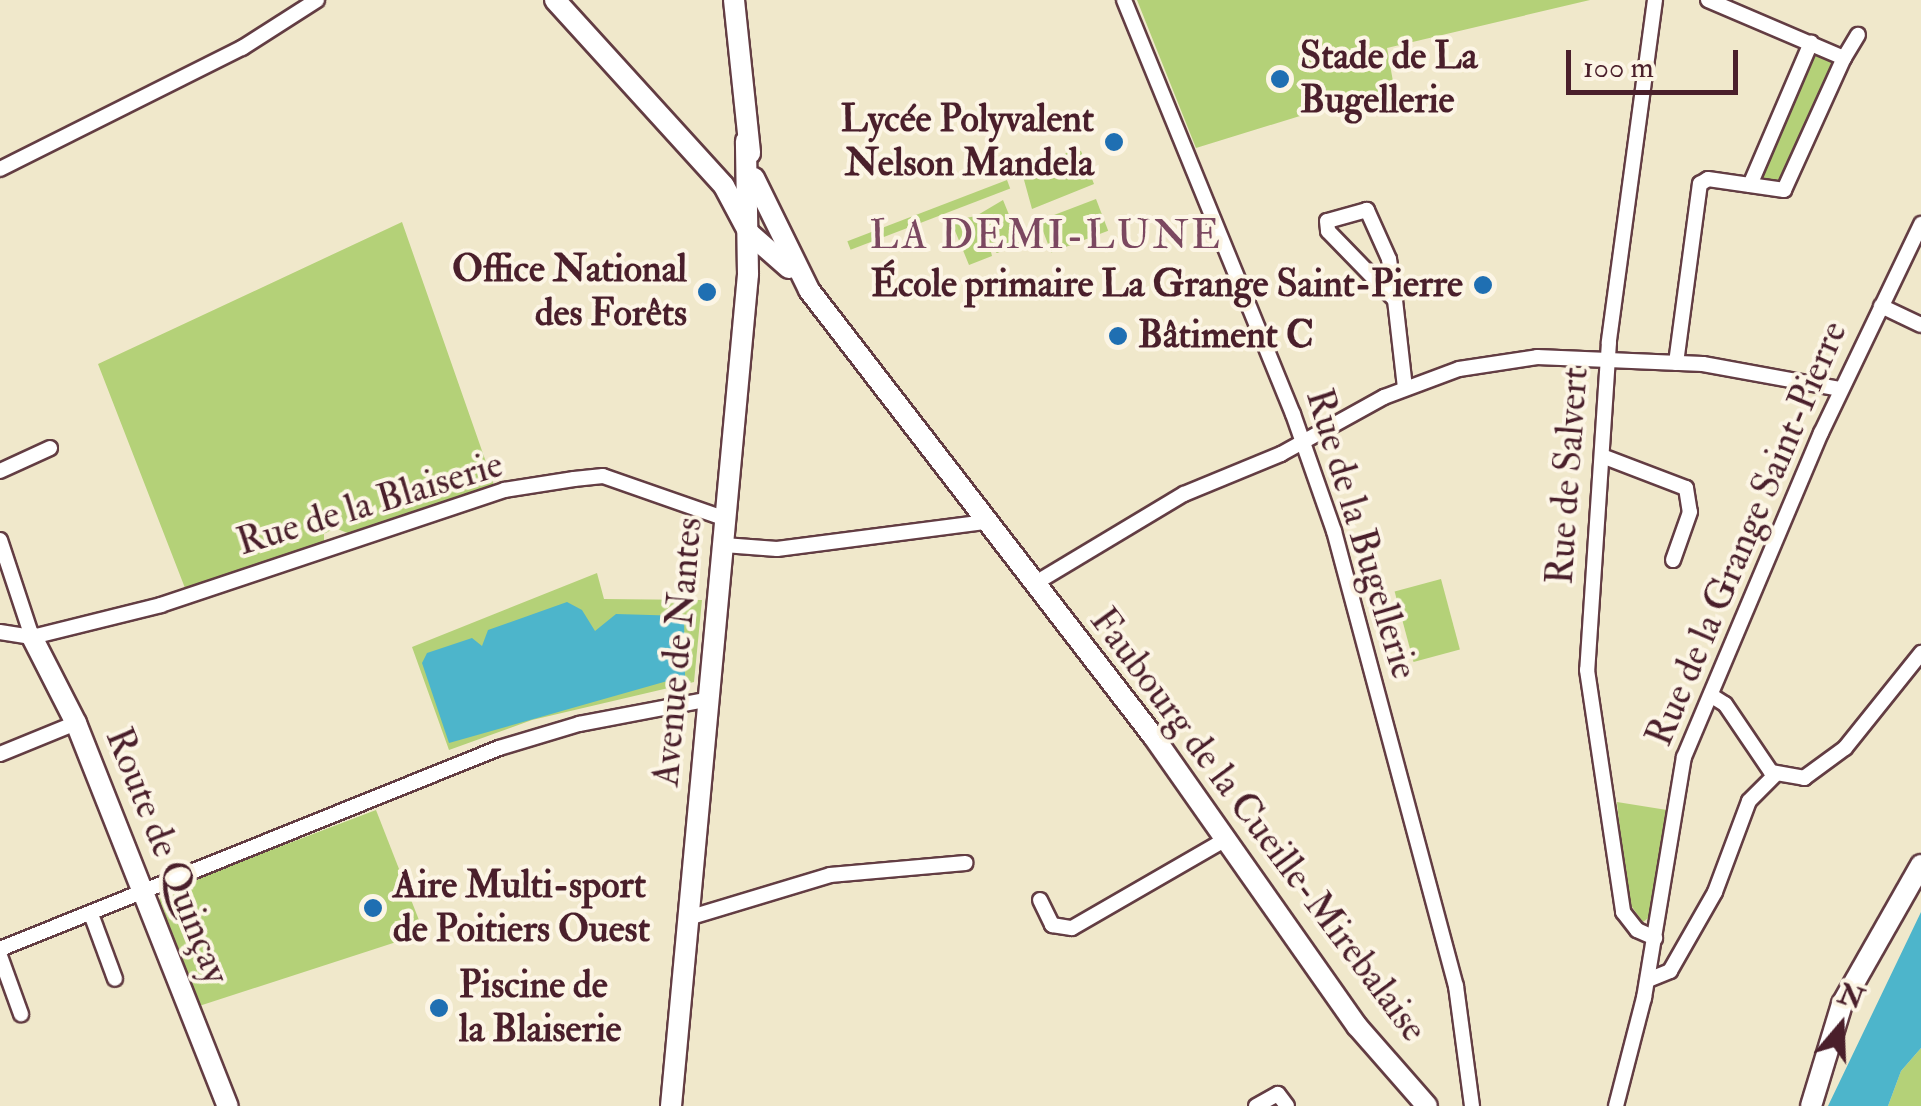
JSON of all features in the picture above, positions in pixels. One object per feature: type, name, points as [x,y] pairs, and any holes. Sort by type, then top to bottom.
[{"type":"street","points":[[0,169],[242,48],[317,0]]},
{"type":"street","points":[[555,0],[727,190],[749,232],[808,290]]},
{"type":"street","points":[[734,0],[746,141],[754,178],[779,239],[808,290],[986,522]]},
{"type":"street","name":"Rue de la Bugellerie","points":[[1124,0],[1304,442],[1334,531],[1456,986],[1472,1106]]},
{"type":"street","name":"Rue de Salvert","points":[[1655,0],[1608,361],[1588,684],[1623,912],[1637,930],[1655,938]]},
{"type":"street","points":[[1708,0],[1844,58]]},
{"type":"street","points":[[1676,363],[1700,184],[1708,178],[1788,186],[1844,58],[1858,35]]},
{"type":"street","points":[[1750,185],[1811,43]]},
{"type":"street","name":"Avenue de Nantes","points":[[671,1106],[749,232],[746,141]]},
{"type":"street","points":[[748,203],[754,178]]},
{"type":"street","points":[[727,190],[748,203],[779,239]]},
{"type":"street","points":[[1395,300],[1328,231],[1327,221],[1367,210],[1388,257],[1395,300],[1405,388]]},
{"type":"street","name":"Rue de la Grange Saint-Pierre","points":[[1616,1106],[1648,980],[1680,769],[1842,390],[1921,224]]},
{"type":"street","points":[[1881,306],[1921,325]]},
{"type":"street","points":[[1034,584],[1184,494],[1304,442],[1405,388],[1513,360],[1740,368],[1842,390]]},
{"type":"street","points":[[0,471],[50,448]]},
{"type":"street","points":[[1602,456],[1686,488],[1690,512],[1674,560]]},
{"type":"street","name":"Rue de la Blaiserie","points":[[32,637],[161,604],[504,490],[603,476],[726,518]]},
{"type":"street","points":[[724,544],[777,549],[986,522]]},
{"type":"street","name":"Faubourg de la Cueille-Mirebalaise","points":[[986,522],[1228,838],[1357,1026],[1427,1106]]},
{"type":"street","points":[[0,540],[32,637],[0,632]]},
{"type":"street","name":"Route de Quinçay","points":[[32,637],[76,723],[228,1106]]},
{"type":"street","points":[[1648,980],[1670,971],[1715,892],[1749,800],[1775,776],[1816,773],[1846,748],[1921,654]]},
{"type":"street","points":[[1712,696],[1725,704],[1775,776]]},
{"type":"street","points":[[21,1014],[0,952],[144,894],[147,886],[499,748],[579,724],[710,699]]},
{"type":"street","points":[[0,754],[76,723]]},
{"type":"street","points":[[1040,900],[1052,925],[1072,928],[1228,838]]},
{"type":"street","points":[[688,918],[830,874],[965,863]]},
{"type":"street","points":[[1811,1106],[1842,1004],[1921,866]]},
{"type":"street","points":[[92,914],[115,979]]},
{"type":"street","points":[[1256,1106],[1278,1094],[1287,1106]]},
{"type":"green space","name":"Stade de La Bugellerie","points":[[1137,0],[1590,0],[1387,48],[1394,87],[1196,148]]},
{"type":"green space","points":[[1811,48],[1839,61],[1780,187],[1752,174]]},
{"type":"green space","points":[[1073,149],[1081,151],[1094,184],[1032,209],[1021,169],[1044,160],[1047,165]]},
{"type":"green space","points":[[1007,180],[1010,188],[851,250],[847,241]]},
{"type":"green space","points":[[1096,199],[1108,231],[1051,253],[1039,221]]},
{"type":"green space","points":[[1003,200],[1021,244],[997,253],[990,248],[992,256],[969,265],[951,221],[976,216]]},
{"type":"green space","points":[[402,222],[494,485],[350,534],[335,528],[324,534],[324,543],[185,588],[98,364]]},
{"type":"green space","points":[[597,573],[604,599],[702,600],[694,682],[532,720],[449,750],[412,647]]},
{"type":"green space","points":[[1441,579],[1460,650],[1414,662],[1395,591]]},
{"type":"green space","points":[[1617,802],[1667,810],[1663,859],[1651,916],[1643,922],[1627,900]]},
{"type":"green space","points":[[376,810],[424,933],[196,1007],[157,903],[166,890]]},
{"type":"green space","points":[[1921,1048],[1921,1106],[1888,1106],[1901,1071]]},
{"type":"water","points":[[567,602],[582,610],[595,631],[616,614],[684,616],[685,676],[449,743],[422,663],[427,653],[472,638],[482,646],[488,630]]},
{"type":"water","points":[[1921,912],[1921,1048],[1901,1071],[1888,1106],[1828,1106]]},
{"type":"place","name":"Stade de La Bugellerie","points":[[1280,79]]},
{"type":"place","name":"Lycée Polyvalent Nelson Mandela","points":[[1114,142]]},
{"type":"place","name":"École primaire La Grange Saint-Pierre","points":[[1483,285]]},
{"type":"place","name":"Office National des Forêts","points":[[707,292]]},
{"type":"place","name":"Bâtiment C","points":[[1118,336]]},
{"type":"place","name":"Aire Multi-sport de Poitiers Ouest","points":[[373,908]]},
{"type":"place","name":"Piscine de la Blaiserie","points":[[439,1008]]},
{"type":"district","name":"LA DEMI-LUNE","points":[[1046,236]]}]
